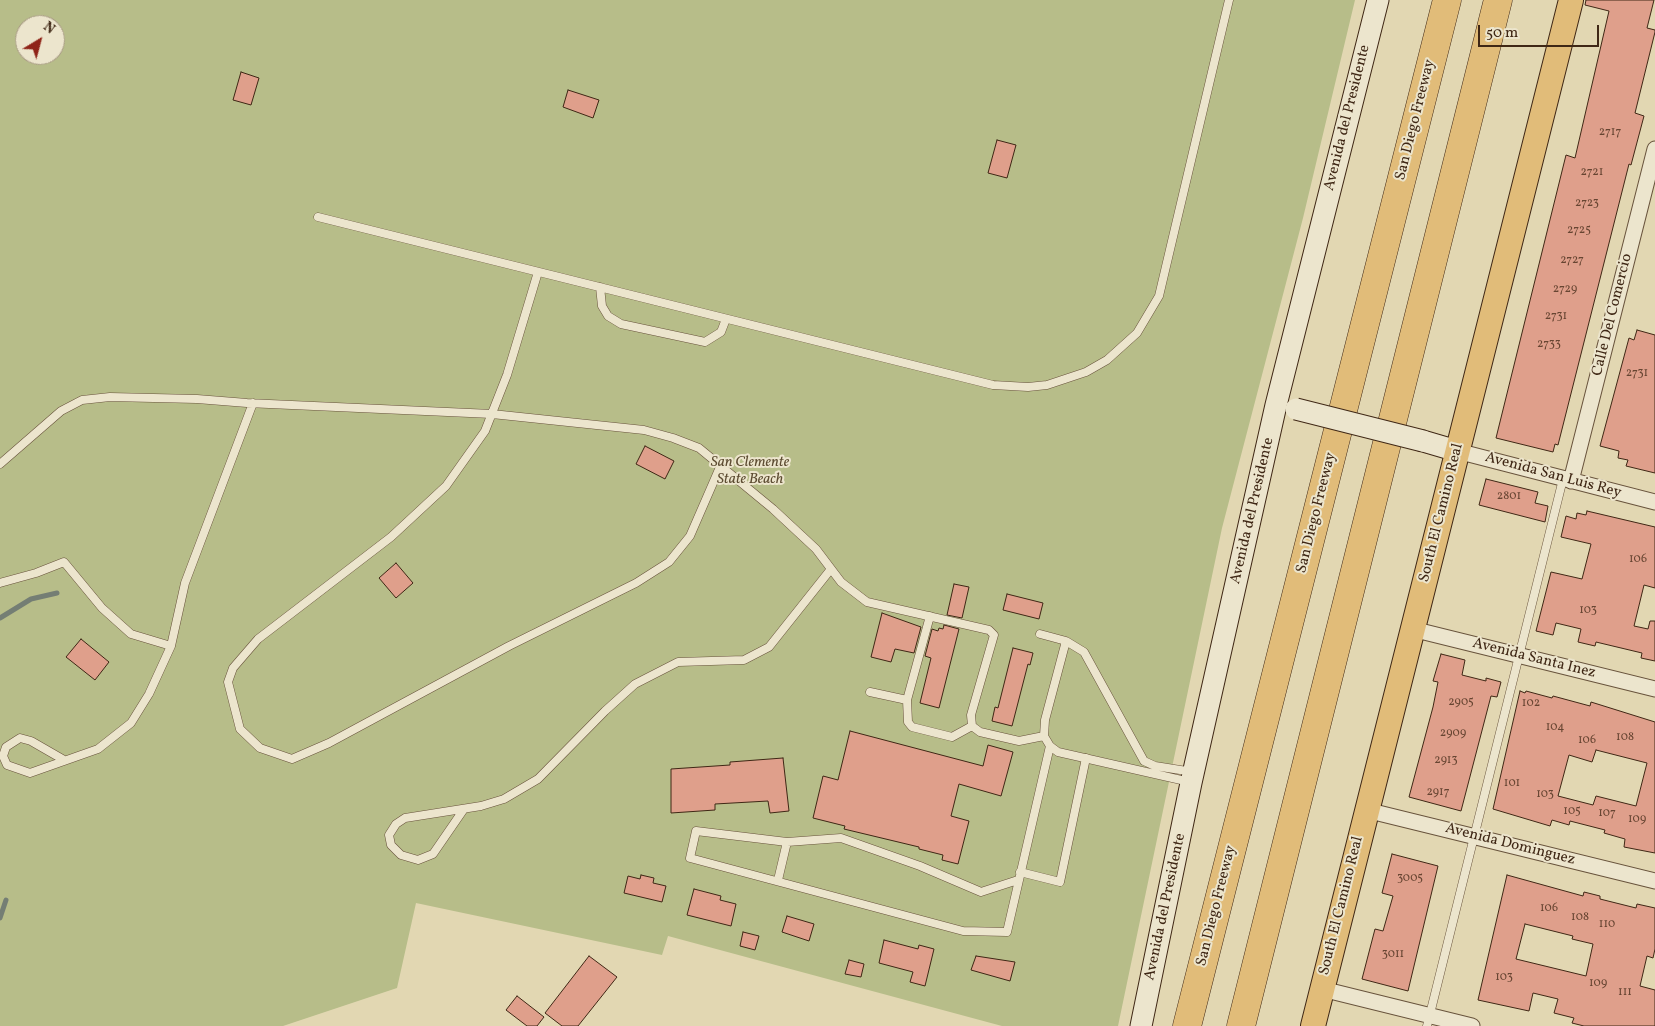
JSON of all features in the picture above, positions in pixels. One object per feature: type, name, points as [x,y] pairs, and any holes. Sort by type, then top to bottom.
[{"type":"highway","name":"San Diego Freeway","points":[[1187,1026],[1447,0]]},
{"type":"highway","points":[[1241,1026],[1498,0]]},
{"type":"main road","name":"South El Camino Real","points":[[1313,1026],[1571,0]]},
{"type":"street","name":"Avenida del Presidente","points":[[1141,1026],[1193,778],[1286,407],[1378,0]]},
{"type":"street","name":"Calle Del Comercio","points":[[1567,480],[1655,149]]},
{"type":"street","name":"Avenida San Luis Rey","points":[[1286,407],[1655,502]]},
{"type":"street","name":"Avenida Santa Inez","points":[[1412,629],[1655,689]]},
{"type":"street","name":"Avenida Dominguez","points":[[1366,810],[1655,881]]},
{"type":"street","points":[[1322,989],[1429,1021],[1472,1026]]},
{"type":"lane","points":[[318,217],[993,385],[1028,387],[1047,385],[1086,372],[1107,360],[1137,333],[1159,296],[1229,0]]},
{"type":"lane","points":[[538,272],[508,374],[486,431],[446,486],[391,537],[258,638],[233,668],[228,682],[240,728],[260,748],[292,759],[330,743],[509,646],[636,583],[669,562],[690,536],[720,467]]},
{"type":"lane","points":[[600,287],[602,306],[608,316],[621,324],[704,342],[721,332],[726,319]]},
{"type":"lane","points":[[0,464],[61,411],[82,400],[110,397],[197,399],[253,404],[492,414],[644,430],[699,448],[773,509],[816,549],[841,582],[867,602],[989,630],[994,635],[971,714],[972,726],[980,732],[1020,742],[1044,736]]},
{"type":"lane","points":[[64,760],[31,740],[20,738],[6,748],[3,756],[7,764],[30,773],[98,749],[131,724],[149,694],[171,646],[185,583],[253,404]]},
{"type":"lane","points":[[1429,1021],[1520,655],[1567,480]]},
{"type":"lane","points":[[0,583],[36,573],[64,562],[102,608],[131,634],[171,646]]},
{"type":"lane","points":[[464,809],[433,854],[418,860],[401,855],[391,845],[389,835],[396,824],[405,818],[464,809],[504,799],[538,779],[605,711],[635,684],[678,662],[744,660],[769,647],[831,569]]},
{"type":"lane","points":[[930,616],[907,700],[908,722],[912,727],[952,737],[972,726]]},
{"type":"lane","points":[[1040,634],[1066,641],[1084,652],[1144,761],[1193,778]]},
{"type":"lane","points":[[1066,641],[1045,720],[1044,736],[1050,746],[1058,752],[1193,778]]},
{"type":"lane","points":[[870,692],[907,700]]},
{"type":"lane","points":[[1050,746],[1019,876],[1006,932],[963,931],[690,858],[696,831],[787,842],[841,838],[920,866],[981,892],[1019,876],[1060,882],[1086,758]]},
{"type":"lane","points":[[778,880],[787,842]]},
{"type":"green space","name":"San Clemente State Beach","points":[[0,0],[1355,0],[1303,218],[1222,528],[1118,1026],[1002,1026],[668,936],[662,955],[416,903],[397,988],[283,1026],[0,1026]]},
{"type":"building","points":[[1586,0],[1654,0],[1647,28],[1655,30],[1655,32],[1635,113],[1644,116],[1631,165],[1629,164],[1558,445],[1555,444],[1553,452],[1496,438],[1566,155],[1575,158],[1609,11],[1585,5]]},
{"type":"building","points":[[241,72],[259,78],[251,105],[233,100]]},
{"type":"building","points":[[568,90],[599,100],[593,118],[563,107]]},
{"type":"building","points":[[997,140],[1016,145],[1007,178],[988,173]]},
{"type":"building","points":[[1637,330],[1655,335],[1655,473],[1626,466],[1628,460],[1618,458],[1619,451],[1600,446],[1629,338],[1634,340]]},
{"type":"building","points":[[645,446],[674,461],[665,479],[636,464]]},
{"type":"building","points":[[1486,479],[1538,492],[1535,503],[1548,506],[1545,522],[1479,505]]},
{"type":"building","points":[[1587,511],[1655,527],[1655,588],[1644,585],[1634,626],[1648,629],[1650,621],[1655,621],[1655,661],[1641,658],[1642,653],[1596,642],[1595,646],[1578,642],[1581,629],[1556,623],[1553,635],[1536,631],[1551,572],[1582,579],[1591,544],[1561,537],[1566,516],[1576,519],[1577,513],[1586,515]]},
{"type":"building","points":[[396,563],[413,583],[396,598],[379,578]]},
{"type":"building","points":[[954,584],[969,587],[962,618],[947,615]]},
{"type":"building","points":[[1007,594],[1043,603],[1039,619],[1003,610]]},
{"type":"building","points":[[882,613],[921,627],[914,653],[895,649],[891,662],[871,657]]},
{"type":"building","points":[[944,625],[959,629],[939,708],[920,703],[931,658],[925,656],[932,629],[938,631],[939,628],[943,629]]},
{"type":"building","points":[[81,639],[109,662],[95,680],[66,657]]},
{"type":"building","points":[[1013,648],[1033,653],[1030,665],[1028,664],[1012,726],[992,721],[995,707],[998,708]]},
{"type":"building","points":[[1441,654],[1465,660],[1462,675],[1486,681],[1486,678],[1501,682],[1497,697],[1491,696],[1461,811],[1409,797],[1433,707],[1438,682],[1433,681]]},
{"type":"building","points":[[1520,691],[1552,698],[1553,696],[1590,706],[1591,702],[1655,722],[1655,853],[1624,847],[1625,839],[1604,833],[1605,830],[1570,821],[1569,825],[1552,820],[1550,826],[1493,809]],"holes":[[[1596,750],[1647,763],[1636,806],[1596,796],[1593,805],[1558,796],[1569,755],[1592,762]]]},
{"type":"building","points":[[850,731],[983,766],[988,745],[1013,752],[1001,796],[959,784],[951,816],[969,821],[958,864],[942,860],[943,855],[919,849],[919,847],[844,829],[845,826],[813,818],[823,776],[838,780]]},
{"type":"building","points":[[783,758],[789,811],[770,813],[768,801],[715,804],[715,810],[671,813],[671,769],[730,765],[730,762]]},
{"type":"building","points":[[1392,854],[1438,866],[1408,991],[1362,979],[1375,929],[1383,931],[1393,896],[1382,893]]},
{"type":"building","points":[[641,875],[654,878],[653,883],[666,886],[662,902],[624,893],[628,876],[640,879]]},
{"type":"building","points":[[1507,875],[1583,896],[1584,892],[1600,896],[1600,899],[1636,908],[1637,904],[1655,908],[1655,949],[1653,958],[1647,956],[1640,986],[1655,990],[1655,1026],[1584,1026],[1572,1023],[1574,1018],[1554,1013],[1558,999],[1533,993],[1529,1011],[1478,1000]],"holes":[[[1525,924],[1573,936],[1572,939],[1593,944],[1586,976],[1516,959]]]},
{"type":"building","points":[[694,889],[721,896],[720,900],[736,904],[731,926],[687,915]]},
{"type":"building","points":[[787,916],[814,924],[809,941],[782,932]]},
{"type":"building","points":[[743,932],[759,936],[755,950],[740,946]]},
{"type":"building","points":[[884,940],[918,949],[919,945],[934,949],[925,986],[910,982],[913,972],[879,963]]},
{"type":"building","points":[[589,956],[617,977],[578,1026],[562,1026],[545,1013]]},
{"type":"building","points":[[976,956],[1015,962],[1010,981],[971,970]]},
{"type":"building","points":[[849,960],[864,964],[861,977],[845,974]]},
{"type":"building","points":[[517,996],[544,1017],[537,1026],[527,1026],[506,1010]]},
{"type":"waterway","points":[[0,618],[31,599],[57,593]]},
{"type":"waterway","points":[[0,918],[6,900]]}]
